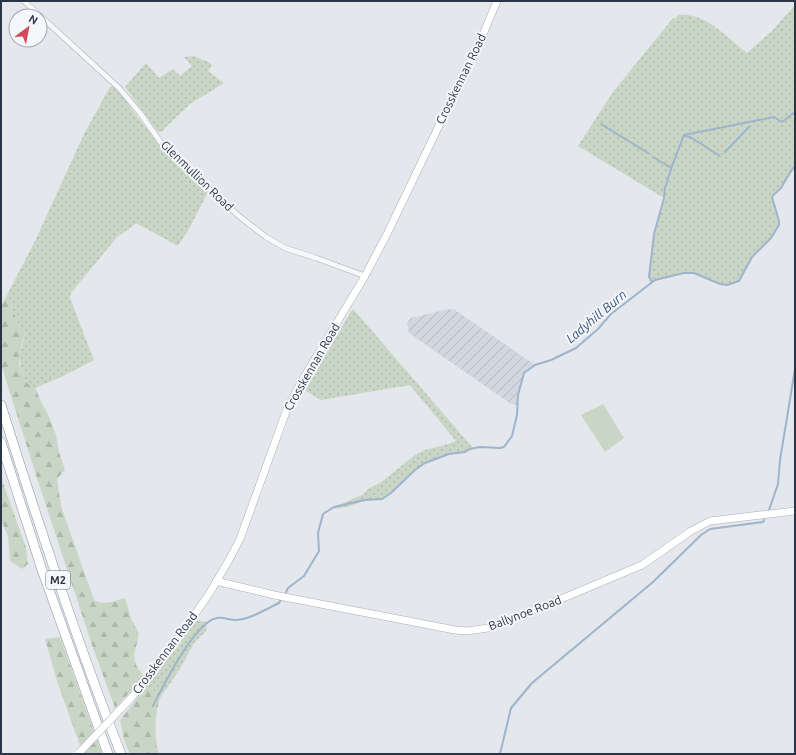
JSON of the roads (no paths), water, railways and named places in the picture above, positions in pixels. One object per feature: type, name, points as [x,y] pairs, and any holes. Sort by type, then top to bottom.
[{"type":"highway","name":"M2","points":[[1,405],[44,541],[75,631],[121,754]]},
{"type":"highway","name":"M2","points":[[1,442],[43,574],[108,754]]},
{"type":"street","name":"Glenmullion Road","points":[[24,1],[119,88],[172,155],[253,228],[285,248],[365,276]]},
{"type":"street","name":"Crosskennan Road","points":[[78,754],[150,677],[197,611],[240,539],[287,409],[303,379],[365,276],[481,39],[497,1]]},
{"type":"street","name":"Ballynoe Road","points":[[216,581],[254,591],[455,630],[476,630],[488,628],[542,607],[642,565],[691,531],[710,521],[795,511]]},
{"type":"waterway","points":[[684,135],[774,117],[782,122],[795,112]]},
{"type":"waterway","points":[[601,124],[648,153]]},
{"type":"waterway","points":[[725,152],[749,127]]},
{"type":"waterway","points":[[652,282],[649,277],[654,234],[664,198],[665,188],[684,135]]},
{"type":"waterway","points":[[685,136],[690,137],[720,156]]},
{"type":"waterway","points":[[653,157],[671,168]]},
{"type":"waterway","name":"Ladyhill Burn","points":[[286,592],[288,588],[304,576],[319,551],[318,533],[323,514],[334,507],[365,500],[382,499],[425,463],[449,454],[465,452],[470,449],[480,447],[504,447],[512,436],[517,415],[518,395],[524,373],[535,365],[551,360],[576,348],[598,329],[611,314],[655,280],[684,273],[694,273],[720,284],[727,285],[739,281],[752,257],[771,238],[779,225],[772,197],[781,188],[795,166]]},
{"type":"waterway","points":[[769,510],[778,484],[780,460],[795,369]]},
{"type":"waterway","points":[[500,754],[511,708],[532,683],[653,582],[701,535],[710,529],[763,522],[764,520]]},
{"type":"waterway","name":"Ladyhill Burn","points":[[153,706],[180,656],[199,630],[208,622],[217,618],[236,620],[247,618],[279,603],[281,599]]}]
